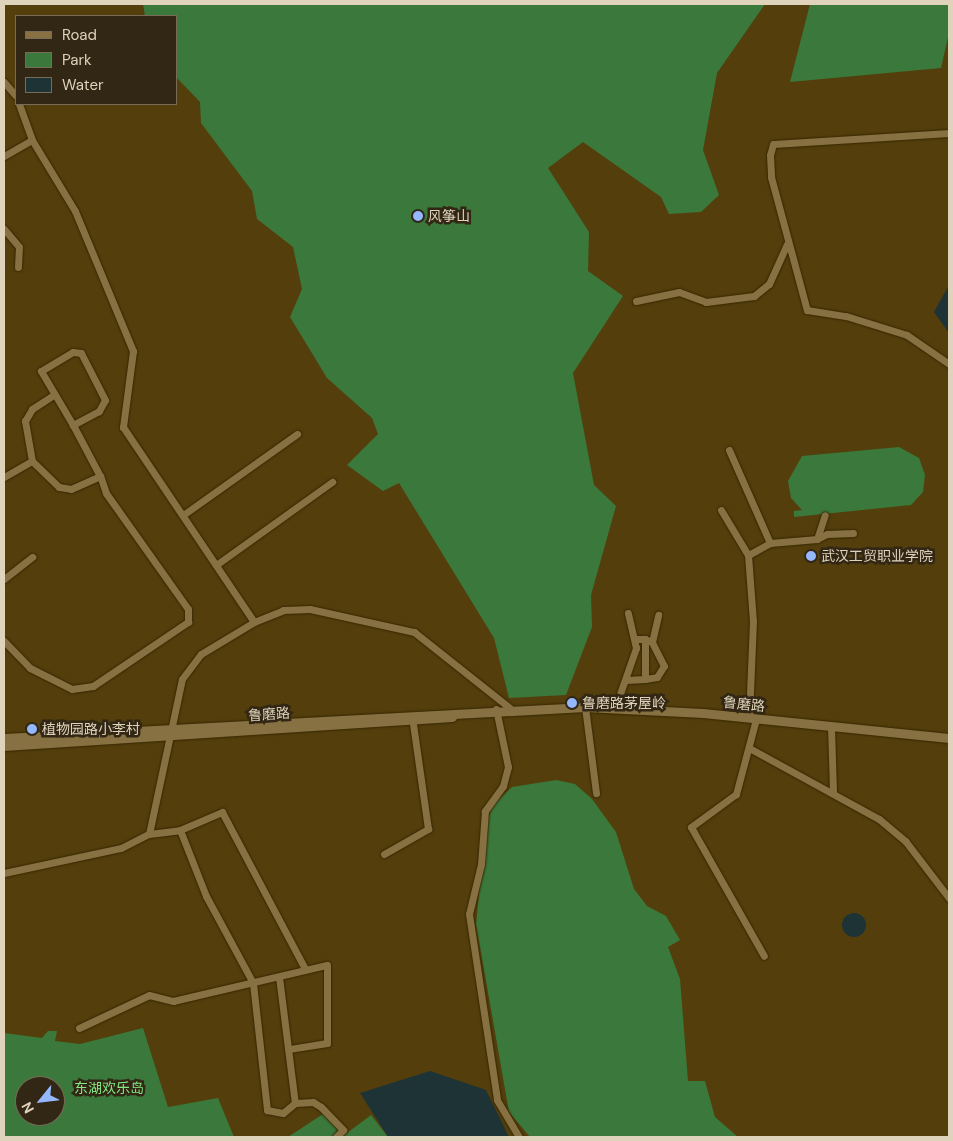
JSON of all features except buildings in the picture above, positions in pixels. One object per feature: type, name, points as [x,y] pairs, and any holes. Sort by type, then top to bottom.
[{"type":"street","points":[[4,82],[15,95]]},
{"type":"street","points":[[19,105],[32,140],[75,211],[133,351],[123,427],[254,622]]},
{"type":"street","points":[[949,133],[773,144],[770,176],[787,244],[807,310],[846,316],[907,336],[949,364]]},
{"type":"street","points":[[4,156],[32,140]]},
{"type":"street","points":[[4,229],[19,247],[18,267]]},
{"type":"street","points":[[636,301],[679,292],[706,302],[754,296],[768,284],[787,244]]},
{"type":"street","points":[[4,641],[30,668],[72,689],[92,686],[188,622],[188,609],[106,493],[100,476],[72,425],[52,396],[41,372],[74,352],[81,353],[105,400],[99,411],[72,425]]},
{"type":"street","points":[[52,396],[32,409],[25,421],[32,461],[59,488],[71,489],[100,476]]},
{"type":"street","points":[[183,515],[297,434]]},
{"type":"street","points":[[729,450],[770,543]]},
{"type":"street","points":[[4,477],[32,461]]},
{"type":"street","points":[[216,565],[332,482]]},
{"type":"street","points":[[721,510],[748,555],[753,621],[753,718],[751,749],[734,797],[691,827],[744,927],[764,956]]},
{"type":"street","points":[[817,539],[825,515]]},
{"type":"street","points":[[748,555],[770,543],[817,539],[827,534],[853,533]]},
{"type":"street","points":[[4,579],[32,557]]},
{"type":"street","points":[[149,834],[174,731],[182,679],[192,664],[254,622],[293,608],[414,632],[510,708]]},
{"type":"street","points":[[615,708],[626,680],[636,639],[628,613]]},
{"type":"street","points":[[626,680],[656,677],[664,666],[652,642],[658,615]]},
{"type":"street","points":[[636,639],[645,639],[652,642]]},
{"type":"street","points":[[645,639],[645,679]]},
{"type":"street","points":[[585,707],[596,793]]},
{"type":"street","name":"鲁磨路","points":[[497,711],[510,708],[615,708],[753,718],[949,738]]},
{"type":"street","name":"鲁磨路","points":[[4,738],[174,731],[535,708]]},
{"type":"street","points":[[497,711],[508,767],[503,786],[485,811],[481,864],[469,914],[497,1100],[519,1137]]},
{"type":"street","points":[[384,854],[428,829],[412,716]]},
{"type":"street","points":[[831,727],[833,792]]},
{"type":"street","name":"鲁磨路","points":[[4,746],[174,731]]},
{"type":"street","points":[[751,749],[833,792],[879,819],[906,842],[949,898]]},
{"type":"street","points":[[4,873],[121,848],[149,834],[180,830],[222,812],[305,969]]},
{"type":"street","points":[[180,830],[206,896],[253,983],[267,1110],[283,1113],[295,1103],[318,1104],[343,1130],[336,1137]]},
{"type":"street","points":[[79,1028],[149,995],[170,1002],[279,978],[305,969],[327,966],[327,1043],[288,1049]]},
{"type":"street","points":[[279,978],[295,1103]]},
{"type":"green space","points":[[143,4],[765,4],[717,73],[703,150],[719,195],[701,212],[669,214],[661,197],[583,142],[548,168],[589,232],[588,271],[623,296],[573,373],[594,485],[616,506],[591,595],[592,627],[566,695],[509,698],[494,638],[399,483],[383,491],[347,465],[378,434],[372,418],[327,378],[290,317],[302,289],[293,247],[257,219],[252,191],[201,123],[200,102],[178,79],[178,15],[145,15]]},
{"type":"green space","points":[[810,4],[949,4],[949,33],[941,68],[790,82]]},
{"type":"green space","points":[[899,447],[919,458],[925,475],[923,492],[911,505],[794,517],[794,511],[802,510],[791,498],[788,481],[802,456]]},
{"type":"green space","points":[[556,780],[575,784],[592,799],[616,832],[634,889],[647,906],[666,916],[680,940],[668,947],[680,979],[688,1081],[705,1081],[715,1117],[738,1137],[530,1137],[509,1112],[476,924],[486,825],[493,805],[512,787]]},
{"type":"green space","name":"东湖欢乐岛","points":[[143,1028],[168,1107],[218,1098],[234,1137],[4,1137],[4,1033],[42,1038],[48,1031],[57,1031],[55,1041],[80,1044]]},
{"type":"green space","points":[[323,1114],[343,1136],[371,1115],[388,1137],[288,1137]]},
{"type":"water","points":[[949,285],[949,333],[934,312]]},
{"type":"water","points":[[854,913],[859,914],[865,920],[865,930],[859,936],[854,937],[849,936],[843,930],[842,925],[843,920],[849,914]]},
{"type":"water","points":[[430,1071],[486,1090],[509,1137],[388,1137],[360,1093]]},
{"type":"place","name":"风筝山","points":[[418,216]]},
{"type":"place","name":"武汉工贸职业学院","points":[[811,556]]},
{"type":"place","name":"鲁磨路茅屋岭","points":[[572,703]]},
{"type":"place","name":"植物园路小李村","points":[[32,729]]}]
